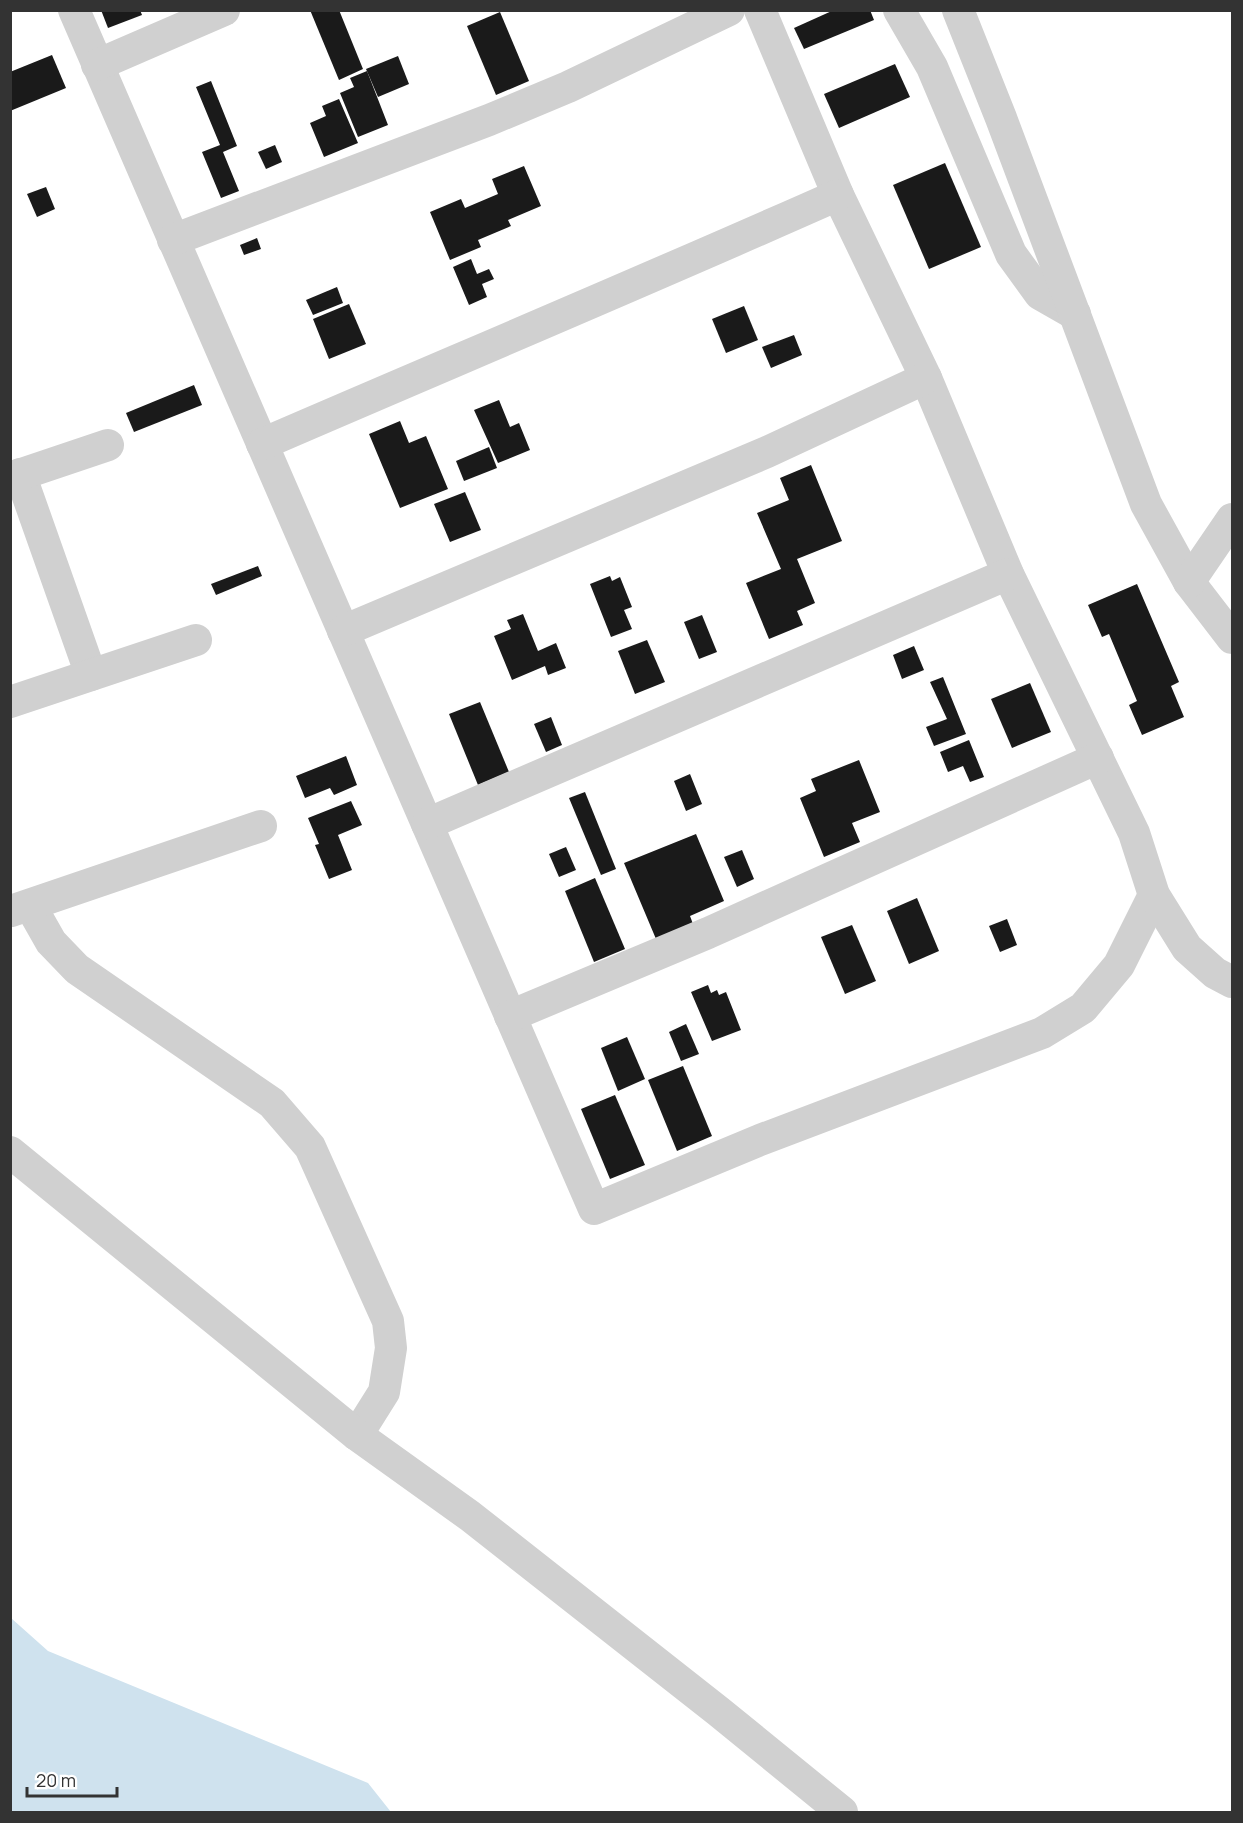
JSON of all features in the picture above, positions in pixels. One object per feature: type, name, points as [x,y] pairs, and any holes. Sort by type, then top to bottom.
[{"type":"street","points":[[74,10],[594,1209],[760,1140],[1042,1033],[1083,1008],[1119,965],[1154,895]]},
{"type":"street","points":[[97,65],[224,10]]},
{"type":"street","points":[[173,240],[548,96],[729,10]]},
{"type":"street","points":[[760,10],[838,195],[926,378],[1008,574],[1134,832],[1154,895],[1187,948],[1215,973],[1233,982]]},
{"type":"street","points":[[899,10],[936,75],[1011,254],[1040,294],[1075,314]]},
{"type":"street","points":[[958,10],[1146,504],[1189,582],[1233,638]]},
{"type":"street","points":[[262,444],[666,272],[838,195]]},
{"type":"street","points":[[343,631],[767,452],[926,378]]},
{"type":"street","points":[[91,675],[15,476],[108,445]]},
{"type":"street","points":[[1189,582],[1233,519]]},
{"type":"street","points":[[427,824],[1008,574]]},
{"type":"street","points":[[10,702],[196,640]]},
{"type":"street","points":[[510,1016],[708,933],[1098,758]]},
{"type":"street","points":[[261,826],[20,908],[77,969],[272,1103],[310,1147],[388,1321],[392,1348],[384,1392],[357,1435]]},
{"type":"street","points":[[10,1152],[357,1435],[470,1516],[718,1711],[842,1812]]},
{"type":"water","points":[[11,1618],[48,1651],[368,1783],[391,1812],[11,1812]]},
{"type":"building","points":[[101,10],[140,10],[142,15],[108,28]]},
{"type":"building","points":[[310,10],[339,10],[363,69],[339,80]]},
{"type":"building","points":[[834,10],[870,10],[874,20],[804,49],[794,28]]},
{"type":"building","points":[[500,12],[529,81],[496,95],[467,26]]},
{"type":"building","points":[[52,55],[66,88],[10,111],[10,72]]},
{"type":"building","points":[[398,56],[409,84],[378,97],[366,69]]},
{"type":"building","points":[[895,64],[910,97],[839,128],[824,94]]},
{"type":"building","points":[[367,71],[388,125],[358,137],[340,93],[354,87],[350,78]]},
{"type":"building","points":[[211,81],[237,146],[223,152],[239,191],[221,198],[202,152],[220,145],[196,87]]},
{"type":"building","points":[[339,99],[358,143],[324,157],[310,123],[326,116],[322,106]]},
{"type":"building","points":[[275,145],[282,162],[266,169],[258,152]]},
{"type":"building","points":[[945,163],[981,247],[929,269],[893,185]]},
{"type":"building","points":[[524,166],[541,206],[508,220],[511,226],[478,240],[481,247],[450,260],[430,212],[461,199],[465,208],[498,194],[492,179]]},
{"type":"building","points":[[46,187],[55,209],[37,217],[27,194]]},
{"type":"building","points":[[257,238],[261,249],[244,255],[240,245]]},
{"type":"building","points":[[471,259],[477,274],[489,269],[494,279],[482,284],[487,297],[469,305],[453,267]]},
{"type":"building","points":[[337,287],[343,303],[313,315],[306,300]]},
{"type":"building","points":[[349,304],[366,344],[329,359],[313,319]]},
{"type":"building","points":[[744,306],[758,340],[726,353],[712,319]]},
{"type":"building","points":[[794,335],[802,355],[771,368],[762,347]]},
{"type":"building","points":[[194,385],[202,405],[134,432],[126,413]]},
{"type":"building","points":[[499,400],[510,427],[519,423],[530,450],[498,463],[474,410]]},
{"type":"building","points":[[400,421],[409,443],[426,436],[448,489],[400,508],[369,434]]},
{"type":"building","points":[[489,447],[497,468],[464,481],[456,461]]},
{"type":"building","points":[[811,465],[842,541],[797,559],[815,603],[797,611],[803,625],[769,639],[746,583],[781,569],[757,513],[789,500],[780,478]]},
{"type":"building","points":[[465,492],[481,530],[450,542],[434,504]]},
{"type":"building","points":[[258,566],[262,576],[216,595],[211,584]]},
{"type":"building","points":[[610,576],[612,581],[620,577],[632,607],[624,610],[632,629],[611,637],[590,584]]},
{"type":"building","points":[[1137,584],[1179,682],[1171,686],[1184,717],[1142,735],[1129,705],[1137,701],[1109,634],[1102,637],[1088,605]]},
{"type":"building","points":[[523,614],[538,651],[556,643],[566,668],[548,675],[545,666],[512,680],[494,636],[511,629],[507,620]]},
{"type":"building","points":[[702,615],[717,652],[699,659],[684,622]]},
{"type":"building","points":[[647,640],[665,682],[635,694],[618,651]]},
{"type":"building","points":[[914,646],[924,670],[902,679],[893,655]]},
{"type":"building","points":[[943,677],[966,734],[934,746],[926,727],[947,719],[930,682]]},
{"type":"building","points":[[1030,683],[1051,732],[1012,748],[991,699]]},
{"type":"building","points":[[480,702],[509,772],[478,785],[449,714]]},
{"type":"building","points":[[551,717],[562,745],[546,752],[534,724]]},
{"type":"building","points":[[969,740],[984,777],[970,782],[963,766],[948,772],[940,752]]},
{"type":"building","points":[[346,756],[357,785],[334,795],[330,788],[305,798],[296,776]]},
{"type":"building","points":[[859,760],[880,812],[852,823],[860,842],[824,857],[800,798],[816,791],[811,779]]},
{"type":"building","points":[[690,774],[702,804],[686,811],[674,781]]},
{"type":"building","points":[[585,792],[616,869],[601,875],[569,798]]},
{"type":"building","points":[[351,801],[362,825],[338,835],[352,870],[329,879],[315,845],[319,844],[308,818]]},
{"type":"building","points":[[696,834],[724,901],[690,916],[693,924],[656,939],[624,863]]},
{"type":"building","points":[[566,847],[576,870],[559,877],[549,854]]},
{"type":"building","points":[[742,850],[754,879],[737,887],[724,857]]},
{"type":"building","points":[[595,878],[625,949],[594,962],[565,891]]},
{"type":"building","points":[[917,898],[939,951],[909,964],[887,911]]},
{"type":"building","points":[[1007,919],[1017,945],[1000,952],[989,926]]},
{"type":"building","points":[[852,925],[876,981],[845,994],[821,937]]},
{"type":"building","points":[[708,985],[711,993],[717,990],[719,995],[726,992],[741,1030],[712,1041],[691,992]]},
{"type":"building","points":[[686,1024],[699,1054],[681,1061],[669,1032]]},
{"type":"building","points":[[627,1037],[645,1079],[618,1091],[601,1048]]},
{"type":"building","points":[[683,1066],[712,1136],[677,1151],[648,1080]]},
{"type":"building","points":[[615,1095],[645,1165],[610,1179],[581,1109]]}]
